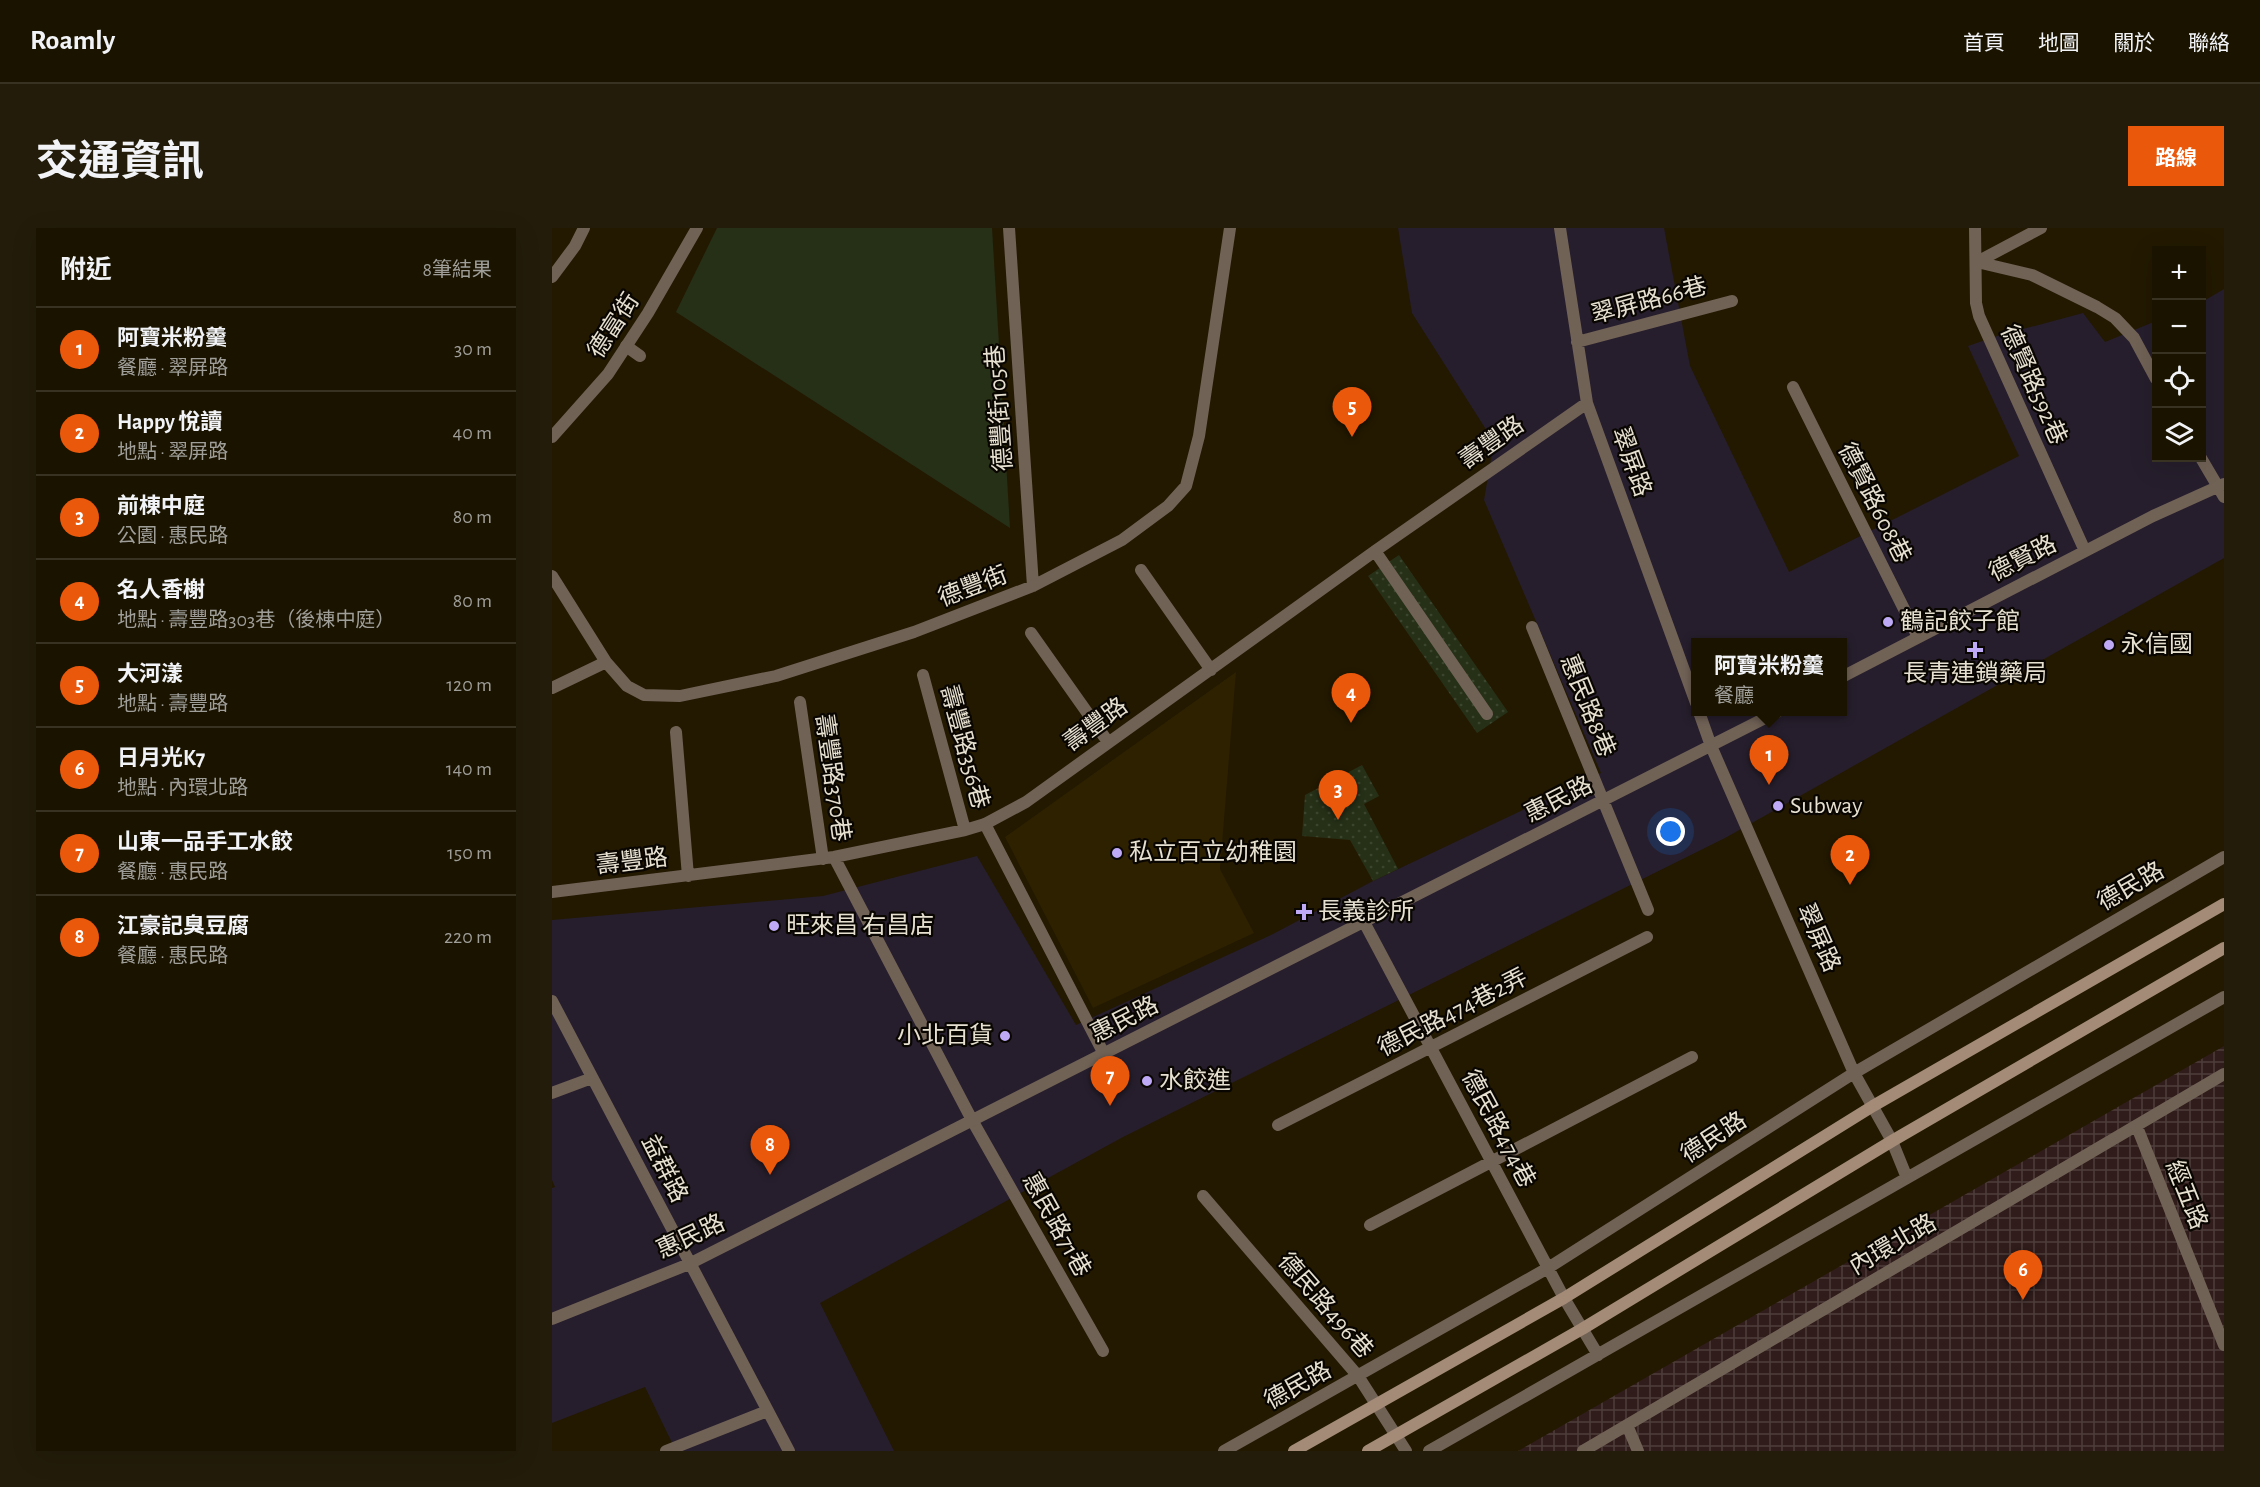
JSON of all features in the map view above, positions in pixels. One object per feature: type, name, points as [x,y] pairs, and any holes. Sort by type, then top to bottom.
[{"type":"street","points":[[552,277],[575,246],[584,228]]},
{"type":"street","name":"德富街","points":[[552,437],[608,374],[648,313],[697,228]]},
{"type":"street","name":"德豐街105巷","points":[[1009,228],[1033,586]]},
{"type":"street","name":"德豐街","points":[[552,576],[606,662],[627,686],[644,695],[680,696],[776,676],[914,632],[1033,586],[1122,540],[1168,507],[1186,486],[1199,436],[1230,228]]},
{"type":"street","name":"翠屏路","points":[[1560,228],[1587,403],[1691,692]]},
{"type":"street","name":"德賢路592巷","points":[[1975,228],[1976,303],[1979,316],[2085,551]]},
{"type":"street","points":[[1977,262],[2041,228]]},
{"type":"street","points":[[1977,262],[2032,275],[2115,318],[2134,338],[2152,370]]},
{"type":"street","name":"翠屏路66巷","points":[[1577,342],[1732,301]]},
{"type":"street","points":[[626,346],[640,356]]},
{"type":"street","name":"德賢路608巷","points":[[1793,387],[1918,637]]},
{"type":"street","name":"壽豐路","points":[[552,892],[828,858],[985,824],[1026,802],[1375,551],[1587,403]]},
{"type":"street","points":[[2204,462],[2222,489]]},
{"type":"street","name":"德賢路","points":[[1847,674],[2153,516],[2222,489]]},
{"type":"street","points":[[1375,551],[1486,714]]},
{"type":"street","points":[[1141,570],[1211,670]]},
{"type":"street","name":"惠民路8巷","points":[[1532,627],[1648,910]]},
{"type":"street","points":[[1031,633],[1108,742]]},
{"type":"street","points":[[552,688],[606,662]]},
{"type":"street","name":"壽豐路356巷","points":[[923,675],[965,830]]},
{"type":"street","name":"壽豐路370巷","points":[[800,702],[828,858],[972,1120]]},
{"type":"street","name":"翠屏路","points":[[1701,716],[1711,746],[1854,1073],[1892,1141],[1907,1178]]},
{"type":"street","points":[[1711,746],[1768,716]]},
{"type":"street","points":[[675,732],[688,876]]},
{"type":"street","name":"惠民路","points":[[552,1318],[689,1264],[1711,746]]},
{"type":"street","points":[[985,824],[1104,1054]]},
{"type":"street","name":"德民路","points":[[1224,1451],[1548,1268],[1854,1073],[2224,857]]},
{"type":"street","points":[[1294,1451],[1564,1298],[1873,1106],[2224,904]]},
{"type":"street","name":"德民路474巷","points":[[1364,922],[1564,1298],[1598,1354]]},
{"type":"street","name":"德民路474巷2弄","points":[[1278,1125],[1647,937]]},
{"type":"street","points":[[1368,1451],[1582,1329],[1892,1141],[2224,948]]},
{"type":"street","points":[[1428,1451],[2224,997]]},
{"type":"street","name":"益群路","points":[[552,1001],[789,1451]]},
{"type":"street","points":[[1370,1225],[1692,1057]]},
{"type":"street","name":"內環北路","points":[[1583,1451],[2224,1074]]},
{"type":"street","points":[[552,1094],[592,1078]]},
{"type":"street","name":"惠民路71巷","points":[[972,1120],[1103,1351]]},
{"type":"street","name":"經五路","points":[[2137,1127],[2224,1345]]},
{"type":"street","name":"德民路496巷","points":[[1203,1196],[1358,1376],[1406,1451]]},
{"type":"street","points":[[666,1451],[767,1411]]},
{"type":"street","points":[[1627,1425],[1638,1451]]},
{"type":"shaded area","points":[[1398,228],[1664,228],[1690,366],[1789,572],[2019,456],[1968,346],[2083,313],[2105,342],[2152,323],[2152,462],[2206,462],[2206,300],[2224,289],[2224,558],[1725,838],[1123,1137],[820,1303],[894,1451],[676,1451],[645,1387],[552,1423],[552,1188],[555,1187],[552,1180],[552,920],[823,896],[977,856],[1076,1025],[1273,934],[1373,881],[1601,773],[1484,500],[1494,442],[1412,313]]},
{"type":"shaded area","name":"私立百立幼稚園","points":[[1236,672],[1220,869],[1254,933],[1093,1008],[1005,837]]},
{"type":"shaded area","points":[[2224,1046],[2224,1451],[1518,1451]]},
{"type":"green space","points":[[717,228],[992,228],[1010,528],[676,312]]},
{"type":"green space","points":[[1399,555],[1508,712],[1477,733],[1368,576]]},
{"type":"green space","points":[[1362,765],[1379,796],[1364,804],[1398,869],[1373,881],[1350,840],[1302,836],[1305,795]]},
{"type":"place","name":"大河漾","points":[[1352,437]]},
{"type":"place","name":"鶴記餃子館","points":[[1888,622]]},
{"type":"place","name":"永信國","points":[[2109,645]]},
{"type":"place","name":"長青連鎖藥局","points":[[1975,650]]},
{"type":"place","name":"名人香榭","points":[[1351,723]]},
{"type":"place","name":"阿寶米粉羹","points":[[1769,785]]},
{"type":"place","name":"Subway","points":[[1778,806]]},
{"type":"place","name":"前棟中庭","points":[[1338,820]]},
{"type":"place","name":"私立百立幼稚園","points":[[1117,853]]},
{"type":"place","name":"Happy 悅讀","points":[[1850,885]]},
{"type":"place","name":"長義診所","points":[[1304,912]]},
{"type":"place","name":"旺來昌 右昌店","points":[[774,926]]},
{"type":"place","name":"小北百貨","points":[[1005,1036]]},
{"type":"place","name":"水餃進","points":[[1147,1081]]},
{"type":"place","name":"山東一品手工水餃","points":[[1110,1106]]},
{"type":"place","name":"江豪記臭豆腐","points":[[770,1175]]},
{"type":"place","name":"日月光K7","points":[[2023,1300]]}]
